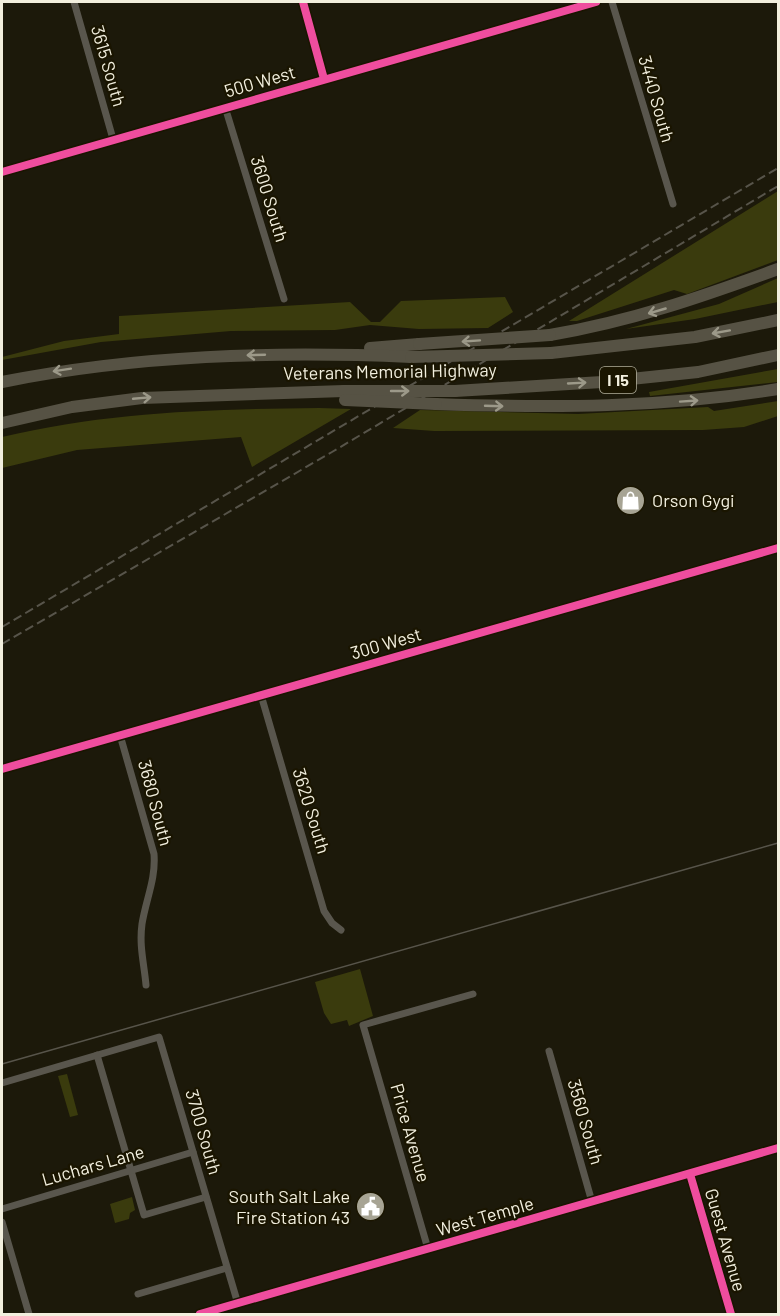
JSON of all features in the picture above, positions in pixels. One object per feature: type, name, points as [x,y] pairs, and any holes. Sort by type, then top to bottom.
[{"type":"highway","points":[[315,353],[550,335],[609,325],[677,305],[778,269]]},
{"type":"highway","name":"Veterans Memorial Highway","points":[[2,382],[60,370],[129,362],[315,353],[411,357],[551,353],[695,337],[778,320]]},
{"type":"highway","name":"Veterans Memorial Highway","points":[[2,423],[72,407],[142,398],[301,391],[344,395],[602,382],[688,373],[778,355]]},
{"type":"highway","points":[[344,395],[436,404],[583,407],[700,400],[778,389]]},
{"type":"main road","name":"500 West","points":[[2,171],[596,2]]},
{"type":"street","name":"3615 South","points":[[74,2],[113,139]]},
{"type":"street","points":[[303,2],[324,79]]},
{"type":"street","name":"3440 South","points":[[612,2],[673,204]]},
{"type":"street","name":"3600 South","points":[[225,107],[284,299]]},
{"type":"street","name":"300 West","points":[[2,769],[778,548]]},
{"type":"street","name":"3620 South","points":[[261,695],[324,911],[332,923],[341,930]]},
{"type":"street","name":"3680 South","points":[[120,735],[154,854],[155,870],[142,922],[140,944],[146,985]]},
{"type":"street","name":"Price Avenue","points":[[428,1249],[363,1025],[473,994]]},
{"type":"street","name":"3700 South","points":[[97,1055],[159,1037],[238,1304]]},
{"type":"street","name":"3560 South","points":[[549,1051],[592,1202]]},
{"type":"street","points":[[2,1083],[97,1055],[144,1215],[206,1197]]},
{"type":"street","name":"West Temple","points":[[200,1314],[778,1148]]},
{"type":"street","name":"Luchars Lane","points":[[2,1209],[193,1152]]},
{"type":"street","name":"Guest Avenue","points":[[690,1174],[731,1314]]},
{"type":"street","points":[[2,1222],[28,1314]]},
{"type":"street","points":[[138,1294],[227,1268]]},
{"type":"shaded area","points":[[778,191],[778,260],[687,294],[674,290],[577,321],[569,321]]},
{"type":"shaded area","points":[[778,278],[778,302],[695,319],[626,329],[719,304]]},
{"type":"shaded area","points":[[505,297],[513,312],[488,328],[419,329],[370,325],[335,330],[231,331],[101,342],[2,360],[2,357],[64,341],[119,334],[119,316],[350,302],[371,322],[380,322],[401,301]]},
{"type":"shaded area","points":[[778,369],[778,382],[650,396],[649,392]]},
{"type":"shaded area","points":[[778,401],[778,416],[744,427],[703,430],[434,431],[393,428],[420,410],[578,414],[708,407],[714,411]]},
{"type":"shaded area","points":[[351,409],[252,467],[241,437],[77,450],[2,468],[2,437],[41,429],[159,413]]},
{"type":"shaded area","points":[[360,969],[373,1016],[349,1026],[347,1020],[331,1024],[324,1013],[315,982]]},
{"type":"shaded area","points":[[67,1074],[78,1115],[70,1117],[58,1076]]},
{"type":"shaded area","points":[[132,1197],[135,1210],[130,1213],[129,1219],[115,1223],[110,1204]]},
{"type":"tram line","points":[[2,1064],[778,843]]},
{"type":"railway","points":[[2,627],[778,168]]},
{"type":"railway","points":[[2,644],[332,452],[778,186]]},
{"type":"cycle path","points":[[303,2],[324,79]]},
{"type":"cycle path","points":[[2,172],[596,2]]},
{"type":"cycle path","points":[[2,769],[778,548]]},
{"type":"cycle path","points":[[200,1314],[778,1148]]},
{"type":"cycle path","points":[[690,1174],[731,1314]]},
{"type":"place","name":"Orson Gygi","points":[[631,501]]},
{"type":"place","name":"South Salt Lake Fire Station 43","points":[[371,1207]]}]
